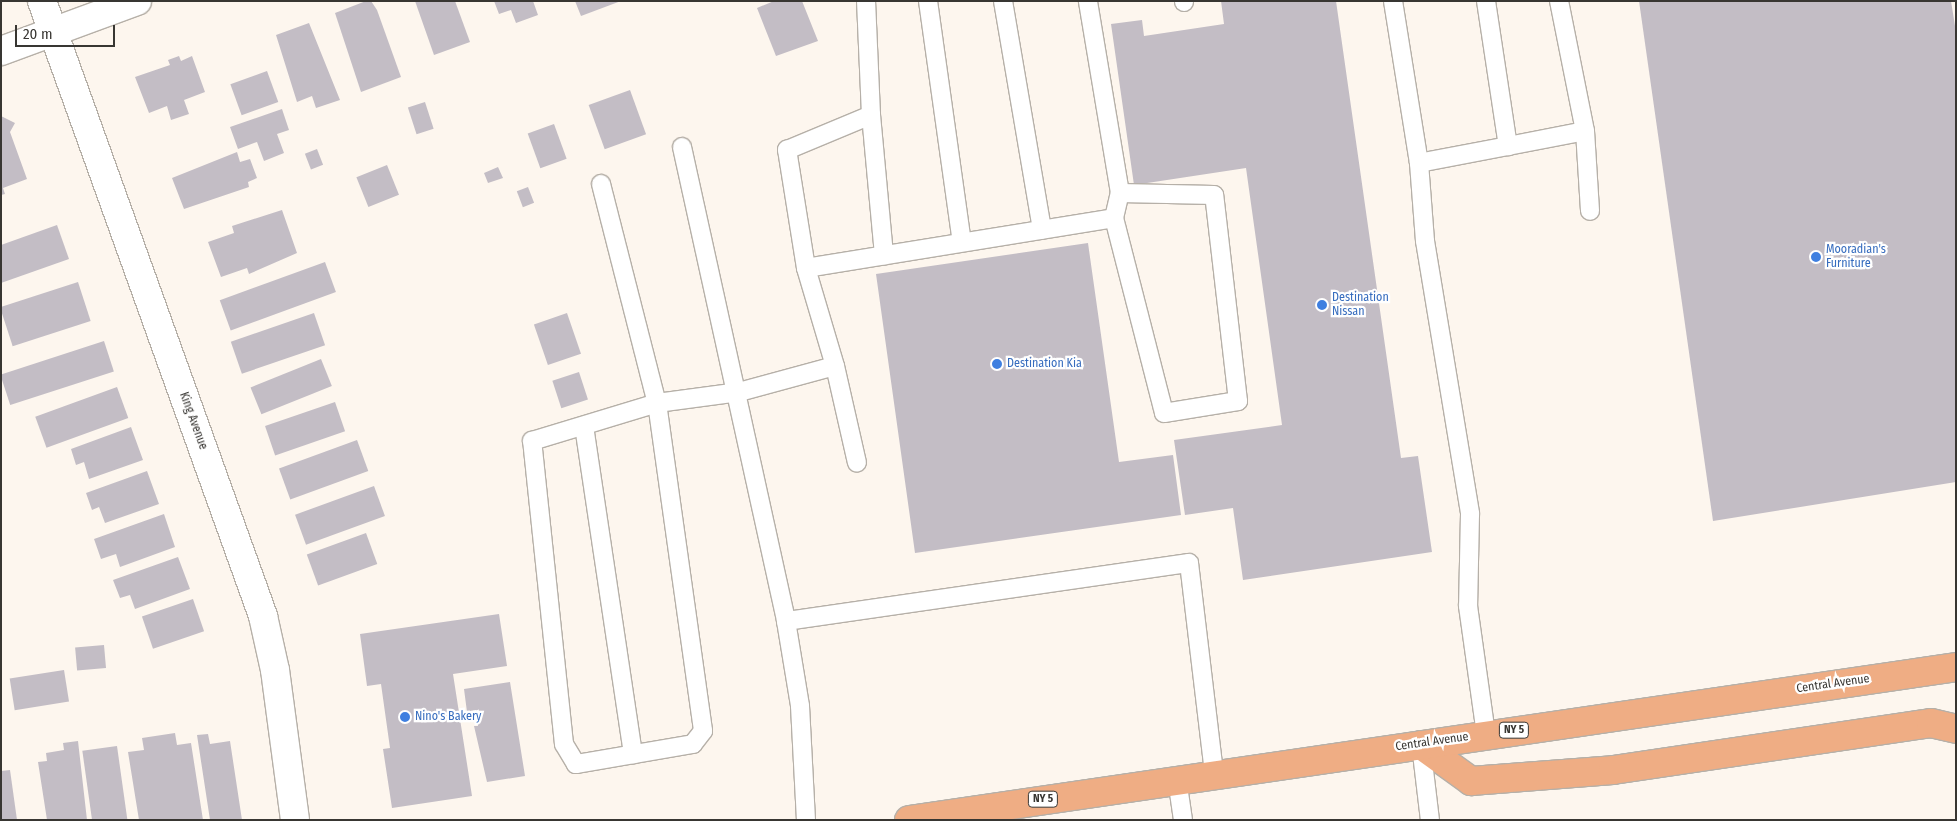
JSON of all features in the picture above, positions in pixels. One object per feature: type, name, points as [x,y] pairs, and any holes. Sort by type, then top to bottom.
[{"type":"main road","name":"Central Avenue","points":[[909,820],[1214,773],[1421,745],[1486,734],[1956,667]]},
{"type":"main road","points":[[1421,745],[1471,781],[1613,770],[1931,723],[1956,729]]},
{"type":"street","name":"King Avenue","points":[[42,1],[263,616],[275,670],[295,820]]},
{"type":"street","points":[[1,51],[137,1]]},
{"type":"lane","points":[[866,1],[871,115],[884,255]]},
{"type":"lane","points":[[928,1],[962,242]]},
{"type":"lane","points":[[1003,1],[1042,230]]},
{"type":"lane","points":[[1088,1],[1120,193],[1114,218],[1164,413],[1238,401],[1214,195],[1120,193]]},
{"type":"lane","points":[[1393,1],[1419,163],[1425,241],[1470,514],[1468,606],[1486,734]]},
{"type":"lane","points":[[1486,1],[1508,146]]},
{"type":"lane","points":[[1559,1],[1585,131],[1590,211]]},
{"type":"lane","points":[[857,463],[835,366],[806,268],[787,150],[871,115]]},
{"type":"lane","points":[[1419,163],[1585,131]]},
{"type":"lane","points":[[682,147],[739,392],[786,621],[800,706],[806,820]]},
{"type":"lane","points":[[601,184],[657,403],[703,731],[693,744],[576,764],[564,744],[532,442],[657,403],[739,392],[835,366]]},
{"type":"lane","points":[[806,268],[1114,218]]},
{"type":"lane","points":[[584,426],[633,754]]},
{"type":"lane","points":[[786,621],[1189,563],[1214,773]]},
{"type":"lane","points":[[1421,745],[1430,820]]},
{"type":"lane","points":[[1178,779],[1183,820]]},
{"type":"building","points":[[366,1],[371,1],[377,10],[401,77],[361,92],[335,13]]},
{"type":"building","points":[[415,1],[455,1],[470,42],[434,55]]},
{"type":"building","points":[[494,1],[533,1],[538,15],[516,23],[511,10],[499,14]]},
{"type":"building","points":[[575,1],[621,1],[581,16]]},
{"type":"building","points":[[774,1],[802,1],[818,41],[776,56],[757,8]]},
{"type":"building","name":"Destination Nissan","points":[[1221,1],[1336,1],[1401,458],[1418,456],[1432,552],[1243,580],[1233,508],[1185,515],[1174,440],[1282,425],[1246,168],[1134,185],[1111,24],[1142,20],[1144,36],[1224,24]]},
{"type":"building","name":"Mooradian's Furniture","points":[[1639,1],[1951,1],[1956,32],[1956,482],[1713,521]]},
{"type":"building","points":[[309,23],[340,100],[316,108],[312,96],[297,102],[276,35]]},
{"type":"building","points":[[179,56],[181,61],[192,56],[205,92],[184,100],[189,114],[171,120],[167,106],[149,113],[135,77],[170,65],[168,60]]},
{"type":"building","points":[[267,71],[278,102],[242,115],[230,84]]},
{"type":"building","points":[[630,90],[646,134],[605,149],[589,105]]},
{"type":"building","points":[[425,102],[434,129],[417,134],[408,108]]},
{"type":"building","points":[[282,109],[289,130],[277,134],[284,153],[264,161],[257,142],[238,149],[230,127]]},
{"type":"building","points":[[1,116],[15,123],[10,132],[27,179],[3,188],[5,194],[1,195]]},
{"type":"building","points":[[554,124],[567,159],[540,168],[528,134]]},
{"type":"building","points":[[317,149],[323,165],[311,170],[305,154]]},
{"type":"building","points":[[237,152],[240,162],[250,159],[257,178],[248,182],[249,187],[184,209],[172,178]]},
{"type":"building","points":[[387,165],[399,195],[368,207],[356,177]]},
{"type":"building","points":[[498,167],[503,178],[488,183],[484,173]]},
{"type":"building","points":[[528,187],[534,203],[523,207],[517,191]]},
{"type":"building","points":[[282,210],[297,253],[249,274],[247,268],[221,277],[208,242],[234,233],[232,226]]},
{"type":"building","points":[[57,225],[69,259],[1,283],[1,245]]},
{"type":"building","name":"Destination Kia","points":[[1088,243],[1119,462],[1173,455],[1181,515],[915,553],[876,274]]},
{"type":"building","points":[[325,262],[336,292],[231,330],[220,300]]},
{"type":"building","points":[[78,282],[91,321],[13,346],[1,307]]},
{"type":"building","points":[[314,313],[325,345],[242,374],[231,342]]},
{"type":"building","points":[[567,313],[581,354],[548,365],[534,324]]},
{"type":"building","points":[[104,341],[114,371],[10,405],[1,374]]},
{"type":"building","points":[[321,359],[332,386],[261,414],[251,387]]},
{"type":"building","points":[[579,372],[588,400],[561,408],[552,381]]},
{"type":"building","points":[[117,387],[128,418],[47,448],[35,417]]},
{"type":"building","points":[[335,402],[345,431],[275,455],[265,426]]},
{"type":"building","points":[[131,427],[143,460],[89,479],[84,462],[76,465],[71,449]]},
{"type":"building","points":[[357,440],[368,471],[290,499],[279,468]]},
{"type":"building","points":[[147,471],[159,504],[105,523],[99,507],[92,510],[86,493]]},
{"type":"building","points":[[374,486],[385,516],[306,545],[295,515]]},
{"type":"building","points":[[164,514],[175,547],[120,567],[116,554],[101,559],[94,539]]},
{"type":"building","points":[[366,533],[377,564],[318,586],[307,555]]},
{"type":"building","points":[[178,557],[190,589],[135,609],[130,595],[120,598],[113,580]]},
{"type":"building","points":[[193,599],[204,631],[153,649],[142,617]]},
{"type":"building","points":[[499,614],[507,666],[453,674],[472,796],[392,808],[383,749],[390,748],[381,684],[367,686],[360,634]]},
{"type":"building","points":[[104,645],[106,668],[77,670],[75,648]]},
{"type":"building","points":[[64,670],[69,702],[15,710],[10,679]]},
{"type":"building","points":[[510,682],[525,776],[487,782],[474,726],[478,726],[476,710],[467,712],[464,689]]},
{"type":"building","points":[[175,733],[177,745],[191,743],[203,820],[139,820],[128,752],[144,750],[142,738]]},
{"type":"building","points":[[208,734],[210,744],[230,741],[242,820],[210,820],[197,735]]},
{"type":"building","points":[[78,741],[87,820],[47,820],[38,762],[47,761],[46,753],[64,750],[63,743]]},
{"type":"building","points":[[117,746],[127,820],[92,820],[82,751]]},
{"type":"building","points":[[10,770],[17,820],[1,820],[1,771]]},
{"type":"place","name":"Mooradian's Furniture","points":[[1816,257]]},
{"type":"place","name":"Destination Nissan","points":[[1322,305]]},
{"type":"place","name":"Destination Kia","points":[[997,364]]},
{"type":"place","name":"Nino's Bakery","points":[[405,717]]}]
